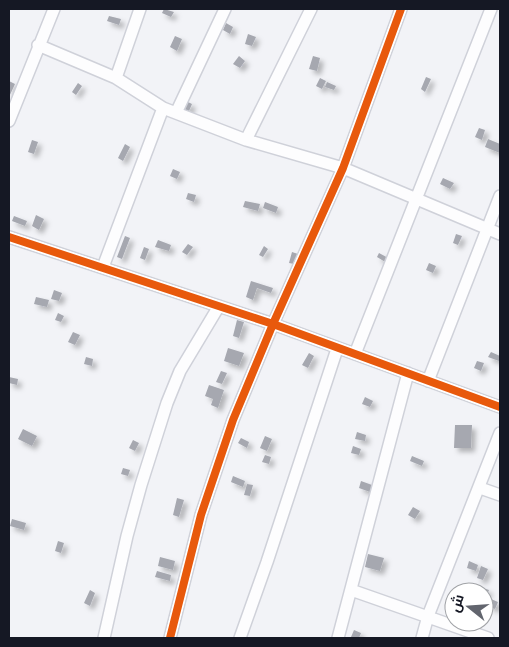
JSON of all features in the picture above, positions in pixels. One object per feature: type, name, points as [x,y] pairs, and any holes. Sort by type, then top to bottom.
[{"type":"street","points":[[9,121],[54,9]]},
{"type":"street","points":[[116,78],[140,9]]},
{"type":"street","points":[[176,113],[225,9]]},
{"type":"street","points":[[246,140],[311,9]]},
{"type":"street","points":[[170,638],[201,514],[233,420],[273,324],[343,168],[401,9]]},
{"type":"street","points":[[355,354],[491,9]]},
{"type":"street","points":[[38,45],[116,78],[163,108],[246,140],[343,168],[500,234]]},
{"type":"street","points":[[103,267],[163,108]]},
{"type":"street","points":[[428,381],[500,196]]},
{"type":"street","points":[[9,236],[273,324],[337,349],[500,407]]},
{"type":"street","points":[[104,638],[131,519],[167,403],[180,371],[219,306]]},
{"type":"street","points":[[240,638],[337,349]]},
{"type":"street","points":[[338,638],[408,373]]},
{"type":"street","points":[[422,638],[428,616],[500,434]]},
{"type":"street","points":[[480,488],[500,495]]},
{"type":"street","points":[[351,590],[488,638]]},
{"type":"building","points":[[164,9],[174,12],[171,17],[162,13]]},
{"type":"building","points":[[109,16],[121,19],[119,25],[107,21]]},
{"type":"building","points":[[226,23],[233,27],[230,34],[223,30]]},
{"type":"building","points":[[248,34],[256,37],[252,46],[245,44]]},
{"type":"building","points":[[175,36],[182,39],[177,51],[170,47]]},
{"type":"building","points":[[239,56],[245,61],[240,68],[233,64]]},
{"type":"building","points":[[313,56],[320,58],[317,71],[309,69]]},
{"type":"building","points":[[426,77],[431,79],[425,92],[421,89]]},
{"type":"building","points":[[320,78],[326,81],[322,89],[316,86]]},
{"type":"building","points":[[9,81],[15,84],[9,97]]},
{"type":"building","points":[[327,82],[336,86],[334,90],[325,87]]},
{"type":"building","points":[[78,83],[82,86],[76,95],[72,92]]},
{"type":"building","points":[[186,101],[192,104],[189,111],[183,109]]},
{"type":"building","points":[[479,128],[485,130],[482,140],[475,137]]},
{"type":"building","points":[[488,139],[500,144],[500,153],[485,147]]},
{"type":"building","points":[[32,140],[38,142],[34,154],[28,152]]},
{"type":"building","points":[[125,144],[130,147],[123,161],[118,158]]},
{"type":"building","points":[[173,169],[180,172],[177,179],[170,176]]},
{"type":"building","points":[[443,178],[454,183],[450,189],[440,184]]},
{"type":"building","points":[[188,193],[196,195],[194,202],[186,199]]},
{"type":"building","points":[[245,201],[260,204],[258,211],[243,207]]},
{"type":"building","points":[[265,202],[278,207],[276,213],[263,208]]},
{"type":"building","points":[[36,215],[44,219],[39,230],[32,226]]},
{"type":"building","points":[[14,216],[27,221],[25,226],[12,221]]},
{"type":"building","points":[[456,234],[462,236],[458,245],[453,243]]},
{"type":"building","points":[[125,236],[130,238],[122,259],[117,257]]},
{"type":"building","points":[[158,240],[171,245],[169,251],[155,247]]},
{"type":"building","points":[[188,244],[193,247],[187,255],[182,252]]},
{"type":"building","points":[[264,246],[268,249],[263,257],[259,255]]},
{"type":"building","points":[[144,247],[149,249],[145,260],[140,258]]},
{"type":"building","points":[[292,252],[298,254],[294,264],[289,263]]},
{"type":"building","points":[[379,253],[390,259],[387,263],[377,257]]},
{"type":"building","points":[[429,263],[436,266],[433,273],[426,270]]},
{"type":"building","points":[[251,281],[273,288],[271,293],[257,288],[253,300],[246,297]]},
{"type":"building","points":[[54,290],[62,293],[59,301],[51,299]]},
{"type":"building","points":[[36,297],[49,300],[47,307],[34,304]]},
{"type":"building","points":[[58,313],[64,316],[61,322],[55,320]]},
{"type":"building","points":[[237,320],[244,322],[239,338],[233,336]]},
{"type":"building","points":[[73,332],[80,335],[75,345],[68,342]]},
{"type":"building","points":[[228,348],[244,353],[239,366],[224,361]]},
{"type":"building","points":[[491,352],[500,356],[499,361],[488,357]]},
{"type":"building","points":[[309,353],[314,356],[308,368],[302,365]]},
{"type":"building","points":[[86,357],[93,359],[92,366],[84,364]]},
{"type":"building","points":[[477,361],[484,363],[481,371],[474,368]]},
{"type":"building","points":[[221,371],[227,373],[222,384],[216,382]]},
{"type":"building","points":[[9,377],[18,379],[17,385],[9,383]]},
{"type":"building","points":[[209,385],[224,390],[218,408],[211,405],[213,399],[205,396]]},
{"type":"building","points":[[365,397],[373,401],[370,407],[362,404]]},
{"type":"building","points":[[455,425],[472,425],[471,448],[454,448]]},
{"type":"building","points":[[23,429],[37,436],[32,446],[18,439]]},
{"type":"building","points":[[357,432],[366,435],[365,441],[355,439]]},
{"type":"building","points":[[265,436],[272,439],[267,451],[260,448]]},
{"type":"building","points":[[241,438],[249,442],[247,448],[238,443]]},
{"type":"building","points":[[133,440],[139,443],[135,451],[129,448]]},
{"type":"building","points":[[353,446],[361,449],[359,455],[351,453]]},
{"type":"building","points":[[265,455],[271,457],[269,464],[262,462]]},
{"type":"building","points":[[412,456],[424,461],[422,466],[410,461]]},
{"type":"building","points":[[123,468],[130,470],[128,476],[121,474]]},
{"type":"building","points":[[233,476],[245,481],[243,487],[231,482]]},
{"type":"building","points":[[361,481],[372,485],[370,492],[359,488]]},
{"type":"building","points":[[247,484],[253,485],[250,496],[244,495]]},
{"type":"building","points":[[177,498],[184,500],[179,517],[173,515]]},
{"type":"building","points":[[413,507],[420,511],[415,519],[408,515]]},
{"type":"building","points":[[12,519],[26,523],[24,530],[10,526]]},
{"type":"building","points":[[58,541],[64,543],[61,553],[55,551]]},
{"type":"building","points":[[368,554],[384,558],[380,571],[365,567]]},
{"type":"building","points":[[160,557],[175,561],[173,570],[158,566]]},
{"type":"building","points":[[469,561],[478,565],[476,571],[467,568]]},
{"type":"building","points":[[481,566],[488,569],[483,580],[477,578]]},
{"type":"building","points":[[157,571],[171,575],[170,581],[155,577]]},
{"type":"building","points":[[90,590],[95,593],[90,606],[84,603]]},
{"type":"building","points":[[494,600],[498,602],[494,609]]},
{"type":"building","points":[[354,630],[361,633],[359,638],[351,637]]},
{"type":"cycle path","points":[[170,638],[201,515],[233,420],[273,324],[343,168],[401,9]]},
{"type":"cycle path","points":[[9,237],[273,324],[500,407]]}]
